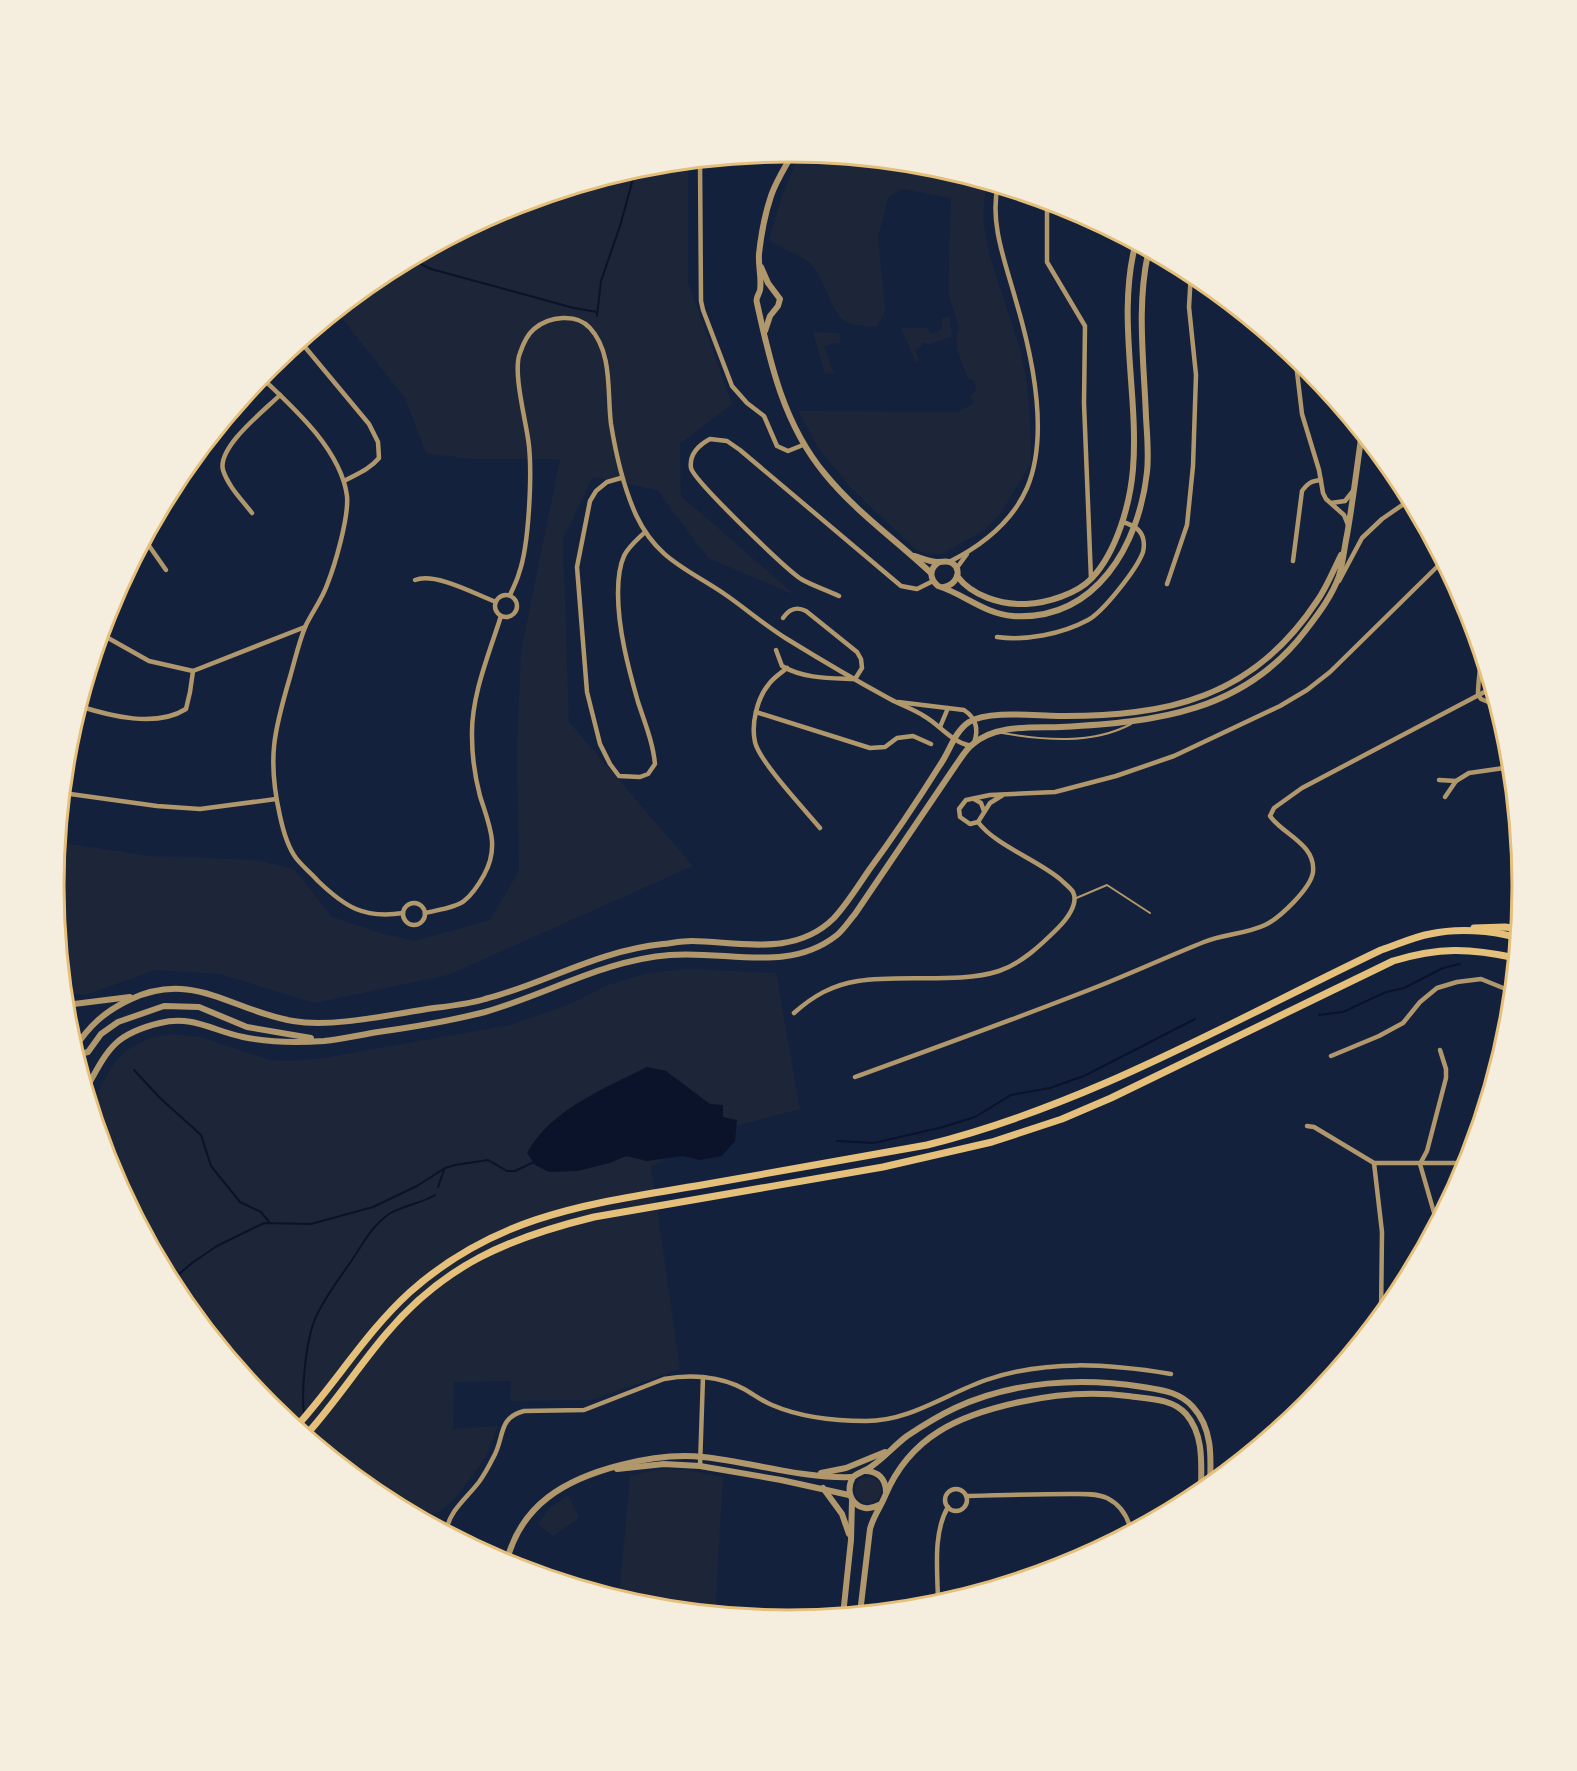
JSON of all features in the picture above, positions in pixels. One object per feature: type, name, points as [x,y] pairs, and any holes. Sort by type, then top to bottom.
[{"type":"main road","points":[[302,1421],[367,1336],[411,1291],[453,1258],[492,1236],[526,1222],[587,1205],[927,1145],[1004,1123],[1110,1082],[1381,951],[1428,934],[1483,927],[1511,929]]},
{"type":"main road","points":[[1438,933],[1470,931],[1511,937]]},
{"type":"main road","points":[[311,1430],[386,1334],[410,1308],[464,1266],[517,1239],[594,1217],[883,1167],[992,1142],[1062,1119],[1111,1098],[1393,961],[1421,952],[1452,949],[1508,957]]},
{"type":"street","points":[[789,162],[772,194],[764,222],[759,262],[760,292],[756,300],[765,334],[768,357],[789,415],[803,445],[825,475],[885,535],[931,573]]},
{"type":"street","points":[[700,167],[701,301],[703,310],[732,386],[747,403],[764,416],[777,446],[783,451],[803,445]]},
{"type":"street","points":[[911,555],[939,562],[949,562],[985,541],[1005,523],[1027,489],[1034,462],[1038,425],[1036,396],[1031,363],[999,239],[995,215],[997,193]]},
{"type":"street","points":[[1047,210],[1047,262],[1085,326],[1084,403],[1091,579]]},
{"type":"street","points":[[949,562],[963,584],[991,599],[1016,604],[1044,603],[1068,593],[1091,579],[1113,545],[1123,522],[1133,469],[1128,309],[1130,274],[1135,250]]},
{"type":"street","points":[[939,562],[933,567],[931,573],[933,581],[938,586],[987,610],[1011,616],[1034,616],[1068,607],[1091,593],[1108,576],[1136,527],[1147,470],[1142,310],[1143,275],[1147,257]]},
{"type":"street","points":[[759,262],[772,290]]},
{"type":"street","points":[[1167,584],[1186,525],[1193,466],[1196,375],[1189,307],[1190,284]]},
{"type":"street","points":[[759,308],[767,312],[772,311],[776,309],[780,301],[778,294],[772,290],[766,289],[760,292]]},
{"type":"street","points":[[765,334],[772,311]]},
{"type":"street","points":[[510,595],[520,573],[525,546],[530,478],[530,448],[518,383],[518,357],[526,338],[535,328],[559,318],[581,321],[589,327],[597,337],[604,353],[611,423],[621,478],[636,516],[656,548],[784,637],[893,701],[925,716],[954,740],[972,744],[999,732],[1099,725],[1191,709],[1246,686],[1287,653],[1319,613],[1362,538],[1376,524],[1404,504]]},
{"type":"street","points":[[305,347],[369,424],[378,442],[379,458],[375,463],[370,468],[344,481]]},
{"type":"street","points":[[1297,371],[1302,414],[1317,461],[1323,494],[1344,515],[1348,526]]},
{"type":"street","points":[[268,383],[326,446],[344,481],[347,500],[335,561],[327,586],[305,627],[275,728],[272,765],[276,799],[287,842],[295,857],[336,898],[354,909],[374,915],[403,913]]},
{"type":"street","points":[[252,513],[230,484],[223,468],[224,454],[232,442],[280,395]]},
{"type":"street","points":[[839,596],[800,578],[710,494],[691,469],[691,459],[696,449],[710,439],[727,441],[901,586],[917,589],[933,581]]},
{"type":"street","points":[[1334,588],[1340,574],[1361,442]]},
{"type":"street","points":[[621,478],[608,482],[596,491],[590,501],[577,567],[586,692],[600,744],[610,764],[619,776],[631,778],[648,774],[655,764],[625,647],[618,607],[618,579],[624,556],[645,532]]},
{"type":"street","points":[[1293,561],[1302,491],[1313,481],[1321,480]]},
{"type":"street","points":[[1331,503],[1345,501],[1354,489]]},
{"type":"street","points":[[998,637],[1009,639],[1040,636],[1066,629],[1089,619],[1106,605],[1143,552],[1143,537],[1136,527],[1123,522]]},
{"type":"street","points":[[149,546],[166,570]]},
{"type":"street","points":[[75,1004],[110,1001],[164,989],[181,988],[214,995],[259,1012],[295,1021],[326,1022],[485,999],[602,956],[650,945],[688,941],[774,946],[799,941],[816,932],[833,918],[882,852],[964,726],[987,716],[1089,716],[1135,712],[1174,705],[1232,683],[1272,656],[1299,624],[1321,596],[1344,550]]},
{"type":"street","points":[[944,587],[951,585],[969,552]]},
{"type":"street","points":[[978,822],[966,823],[959,813],[962,802],[990,795],[1055,792],[1116,776],[1174,756],[1280,706],[1307,690],[1330,672],[1438,565]]},
{"type":"street","points":[[415,580],[436,579],[496,602]]},
{"type":"street","points":[[510,595],[517,602],[517,609],[511,616],[501,616],[496,612],[496,602],[501,596],[510,595]]},
{"type":"street","points":[[783,618],[787,612],[799,608],[857,652],[862,668],[855,679]]},
{"type":"street","points":[[425,913],[464,901],[479,885],[490,864],[493,845],[489,820],[480,794],[474,764],[472,734],[480,685],[501,616]]},
{"type":"street","points":[[109,638],[149,661],[193,671],[305,627]]},
{"type":"street","points":[[776,650],[782,666],[787,669],[809,676],[855,679]]},
{"type":"street","points":[[787,669],[769,683],[756,712],[755,743],[764,762],[820,828]]},
{"type":"street","points":[[86,709],[102,714],[144,720],[178,714],[186,709],[193,671]]},
{"type":"street","points":[[1481,675],[1478,695],[1489,702]]},
{"type":"street","points":[[855,1077],[1100,986],[1207,941],[1264,926],[1275,920],[1309,882],[1313,871],[1304,847],[1275,823],[1270,816],[1274,808],[1302,788],[1486,691]]},
{"type":"street","points":[[91,1080],[117,1040],[164,1022],[180,1020],[200,1022],[240,1037],[276,1043],[326,1040],[414,1027],[485,1012],[605,967],[640,958],[693,953],[771,958],[795,956],[815,949],[838,934],[855,914],[972,744],[977,732],[974,720],[964,711],[893,701]]},
{"type":"street","points":[[940,727],[948,708]]},
{"type":"street","points":[[756,712],[870,748],[885,747],[897,738],[913,736],[931,744]]},
{"type":"street","points":[[1445,797],[1456,781],[1469,773],[1503,768]]},
{"type":"street","points":[[1439,780],[1456,781]]},
{"type":"street","points":[[71,794],[146,805],[200,809],[276,799]]},
{"type":"street","points":[[978,822],[993,800],[1003,795]]},
{"type":"street","points":[[974,799],[981,803],[984,811]]},
{"type":"street","points":[[794,1013],[811,998],[834,986],[858,981],[971,976],[998,971],[1014,964],[1040,946],[1064,922],[1074,899],[1073,892],[1068,886],[1049,870],[988,833],[978,822]]},
{"type":"street","points":[[415,903],[423,907],[425,913],[422,922],[412,925],[404,920],[403,913],[407,905],[415,903]]},
{"type":"street","points":[[1331,1056],[1379,1036],[1402,1023],[1419,1002],[1437,988],[1456,982],[1481,979],[1505,989]]},
{"type":"street","points":[[81,1039],[88,1028],[110,1010],[139,995]]},
{"type":"street","points":[[84,1053],[88,1052],[100,1034],[118,1022],[173,1005],[200,1007],[247,1027],[326,1040]]},
{"type":"street","points":[[1434,1213],[1420,1164],[1427,1151],[1446,1078],[1446,1069],[1440,1050]]},
{"type":"street","points":[[1307,1126],[1314,1127],[1374,1163],[1457,1163]]},
{"type":"street","points":[[1374,1163],[1383,1244],[1381,1300]]},
{"type":"street","points":[[448,1525],[452,1513],[479,1481],[496,1454],[507,1419],[514,1413],[584,1410],[677,1376],[703,1377],[726,1382],[783,1409],[839,1420],[882,1421],[902,1416],[985,1380],[1020,1370],[1060,1365],[1100,1365],[1171,1374]]},
{"type":"street","points":[[700,1466],[703,1377]]},
{"type":"street","points":[[510,1553],[520,1530],[546,1498],[566,1484],[601,1470],[667,1456],[700,1457],[815,1474],[853,1477],[907,1437],[957,1407],[991,1396],[1043,1384],[1119,1383],[1171,1392],[1191,1404],[1208,1433],[1210,1474]]},
{"type":"street","points":[[861,1605],[870,1529],[873,1517],[886,1492],[911,1454],[926,1440],[963,1418],[998,1406],[1052,1395],[1096,1393],[1169,1402],[1179,1407],[1189,1418],[1198,1435],[1201,1480]]},
{"type":"street","points":[[815,1474],[855,1465],[894,1448]]},
{"type":"street","points":[[601,1470],[664,1464],[700,1466],[823,1488],[851,1498]]},
{"type":"street","points":[[864,1471],[880,1476],[884,1480],[886,1492]]},
{"type":"street","points":[[853,1477],[848,1489],[856,1505],[867,1509],[882,1502]]},
{"type":"street","points":[[823,1488],[842,1514],[851,1540]]},
{"type":"street","points":[[958,1489],[966,1497],[966,1504],[961,1509],[948,1508],[945,1501],[948,1491],[958,1489]]},
{"type":"street","points":[[966,1497],[1040,1494],[1095,1495],[1107,1498],[1119,1507],[1128,1518],[1129,1524]]},
{"type":"street","points":[[844,1607],[851,1540],[851,1498]]},
{"type":"street","points":[[938,1594],[939,1540],[942,1517],[948,1508]]},
{"type":"lane","points":[[999,732],[1042,739],[1094,736],[1119,730],[1137,720]]},
{"type":"lane","points":[[1074,899],[1107,885],[1150,913]]},
{"type":"shaded area","points":[[796,162],[836,163],[883,168],[930,175],[985,189],[983,218],[989,254],[1020,349],[1027,382],[1031,463],[1001,513],[983,531],[942,554],[927,554],[915,549],[850,487],[819,449],[798,411],[958,412],[972,404],[970,396],[976,391],[974,380],[968,379],[957,350],[956,338],[959,328],[948,292],[951,198],[904,189],[889,196],[878,237],[885,311],[877,327],[852,324],[842,319],[832,304],[820,277],[809,262],[769,239],[782,196]]},
{"type":"shaded area","points":[[688,169],[688,282],[732,404],[680,444],[681,496],[795,595],[708,558],[657,490],[593,477],[563,539],[569,722],[693,866],[448,975],[314,1003],[220,974],[155,970],[86,995],[73,994],[66,933],[64,886],[66,843],[149,856],[256,860],[294,869],[332,917],[414,941],[490,920],[519,871],[517,747],[521,652],[560,459],[470,459],[426,453],[405,398],[341,317],[348,311],[427,258],[511,217],[601,186],[647,175]]},
{"type":"shaded area","points":[[949,317],[952,337],[929,344],[923,342],[922,346],[915,350],[919,361],[916,362],[901,328],[928,328],[931,334],[942,329],[942,318]]},
{"type":"shaded area","points":[[813,332],[839,333],[841,343],[833,343],[824,347],[834,373],[825,374]]},
{"type":"shaded area","points":[[686,969],[776,973],[800,1109],[731,1127],[651,1166],[680,1369],[591,1400],[510,1401],[511,1381],[454,1382],[453,1429],[498,1426],[486,1457],[453,1501],[437,1513],[429,1514],[348,1460],[311,1430],[244,1363],[214,1326],[161,1247],[139,1206],[103,1118],[97,1098],[101,1085],[117,1059],[130,1048],[150,1038],[172,1034],[200,1037],[270,1060],[324,1058],[510,1025],[568,1005],[608,985],[645,974]]},
{"type":"shaded area","points":[[647,1067],[666,1071],[710,1104],[723,1105],[723,1117],[737,1120],[735,1141],[722,1156],[699,1160],[683,1156],[647,1161],[626,1156],[610,1163],[577,1171],[549,1172],[535,1165],[527,1153],[550,1124],[564,1112],[596,1092]]},
{"type":"shaded area","points":[[657,1470],[685,1470],[723,1477],[715,1605],[647,1596],[620,1589],[630,1476]]},
{"type":"shaded area","points":[[868,1477],[877,1481],[881,1490],[877,1499],[868,1503],[859,1499],[855,1490],[859,1481]]},
{"type":"shaded area","points":[[568,1495],[579,1518],[553,1536],[538,1524],[549,1509]]},
{"type":"waterway","points":[[597,316],[601,281],[633,178]]},
{"type":"waterway","points":[[419,263],[431,269],[574,308],[597,312]]},
{"type":"waterway","points":[[1319,1015],[1343,1012],[1386,992],[1404,988],[1443,968],[1460,964]]},
{"type":"waterway","points":[[837,1141],[874,1143],[975,1117],[1011,1095],[1050,1088],[1084,1076],[1195,1019]]},
{"type":"waterway","points":[[134,1070],[160,1098],[201,1135],[211,1166],[240,1202],[261,1212],[270,1223]]},
{"type":"waterway","points":[[178,1275],[217,1246],[264,1223],[311,1224],[373,1207],[417,1186],[445,1168],[455,1165],[488,1160],[507,1171],[515,1171],[534,1162]]},
{"type":"waterway","points":[[438,1187],[444,1170]]},
{"type":"waterway","points":[[304,1414],[303,1392],[307,1352],[312,1328],[323,1304],[364,1241],[378,1224],[394,1211],[435,1195]]}]
